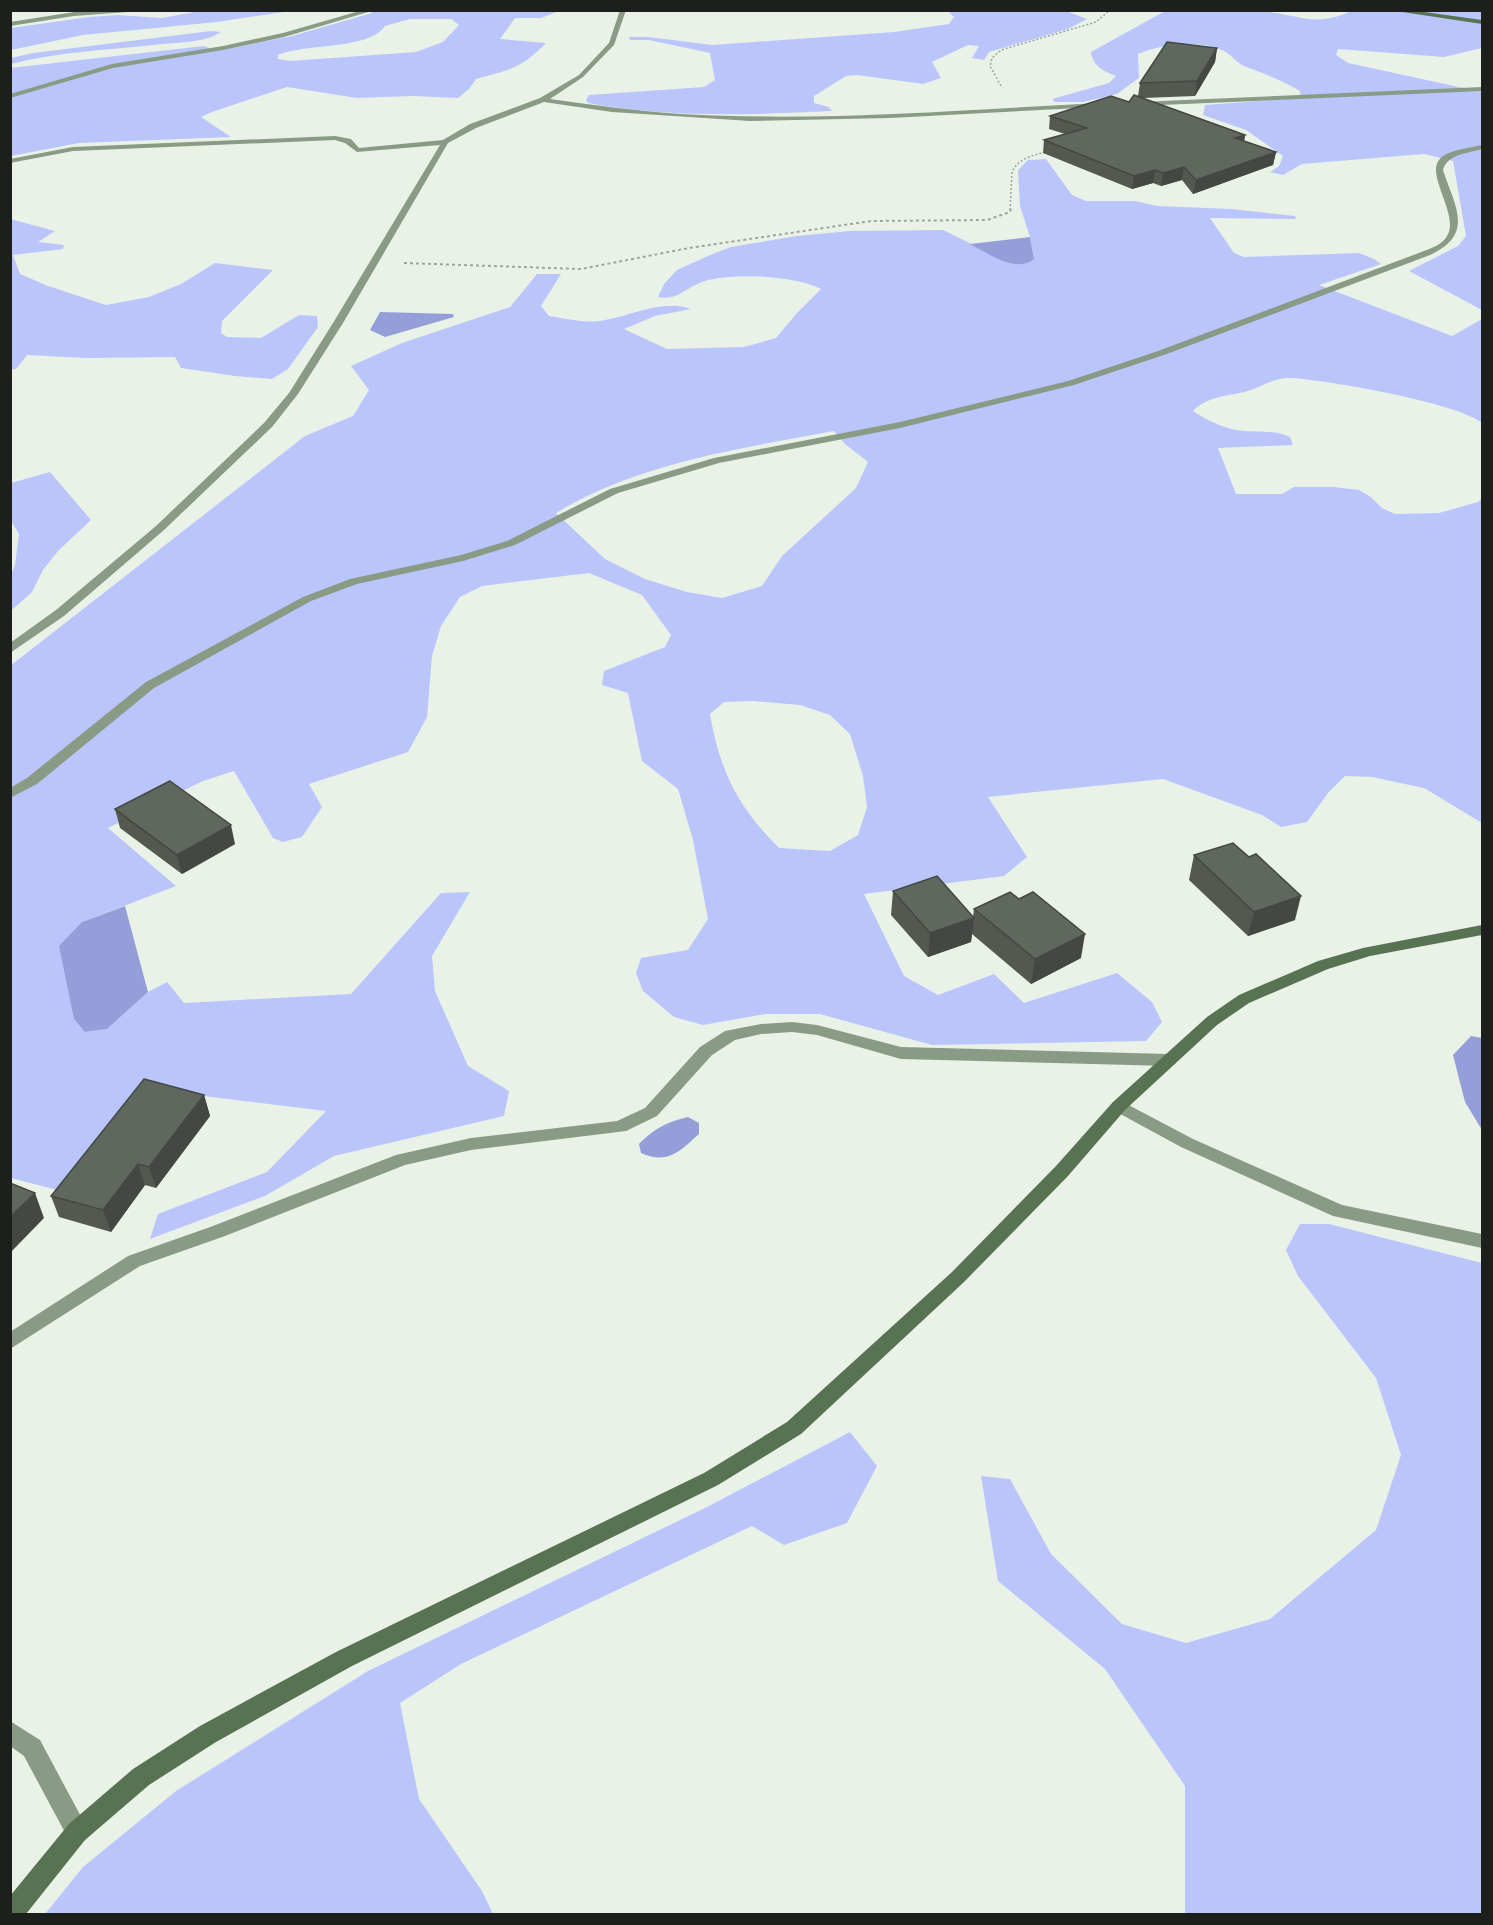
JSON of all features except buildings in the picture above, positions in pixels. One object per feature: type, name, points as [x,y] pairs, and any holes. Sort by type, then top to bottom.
[{"type":"street","points":[[10,24],[74,14],[153,10]]},
{"type":"street","points":[[10,96],[112,66],[233,46],[284,35],[372,10]]},
{"type":"street","points":[[10,161],[73,149],[113,146],[335,138],[348,141],[357,150],[371,150],[445,142],[473,126],[543,100],[581,76],[602,57],[612,44],[623,10]]},
{"type":"street","points":[[1392,10],[1482,22]]},
{"type":"street","points":[[1125,104],[1482,89]]},
{"type":"street","points":[[543,100],[629,112],[778,118],[1103,105]]},
{"type":"street","points":[[10,649],[60,613],[160,528],[268,425],[293,394],[412,201],[445,142]]},
{"type":"street","points":[[10,794],[32,781],[150,686],[307,599],[354,581],[464,558],[511,543],[614,491],[718,460],[900,424],[1071,383],[1161,353],[1420,255],[1439,246],[1452,236],[1454,225],[1439,170],[1441,162],[1447,157],[1482,147]]},
{"type":"street","points":[[11,1914],[77,1832],[141,1777],[208,1734],[344,1659],[711,1479],[794,1428],[958,1277],[1062,1171],[1119,1106],[1212,1022],[1244,999],[1323,965],[1403,943],[1482,930]]},
{"type":"street","points":[[10,1342],[134,1261],[219,1231],[402,1159],[471,1144],[620,1127],[651,1112],[706,1051],[731,1035],[761,1029],[792,1027],[817,1030],[900,1053],[1169,1060]]},
{"type":"street","points":[[1119,1106],[1187,1143],[1340,1211],[1482,1241]]},
{"type":"street","points":[[10,1732],[32,1748],[77,1832]]},
{"type":"path","points":[[1017,109],[990,70],[989,62],[994,54],[1096,22],[1110,10]]},
{"type":"path","points":[[373,262],[581,269],[689,248],[871,221],[959,221],[994,218],[1010,212],[1014,195],[1010,178],[1014,166],[1025,157],[1048,151]]},
{"type":"shaded area","points":[[200,11],[290,11],[217,22],[83,35],[11,50],[11,28],[89,17],[118,15],[162,18]]},
{"type":"shaded area","points":[[370,11],[559,11],[541,18],[515,18],[500,39],[546,43],[522,63],[476,79],[458,98],[413,96],[357,98],[287,87],[201,117],[231,137],[79,143],[11,156],[10,68],[204,46],[217,51],[292,36],[372,13]],"holes":[[[410,19],[451,19],[459,25],[443,42],[416,52],[290,61],[278,59],[278,55],[290,51],[366,39],[377,34],[385,26]]]},
{"type":"shaded area","points":[[1066,11],[1087,19],[1068,29],[989,52],[984,60],[972,58],[979,46],[968,45],[932,62],[941,78],[923,84],[857,75],[846,76],[814,96],[814,103],[829,107],[832,111],[679,113],[618,108],[588,103],[586,100],[589,95],[704,87],[715,80],[710,53],[649,40],[630,40],[629,37],[648,37],[713,45],[894,32],[949,24],[954,17],[949,12]]},
{"type":"shaded area","points":[[1165,11],[1259,11],[1326,19],[1351,11],[1482,11],[1482,48],[1444,57],[1338,49],[1336,55],[1348,63],[1482,92],[1482,310],[1409,271],[1458,246],[1466,236],[1453,161],[1424,154],[1302,164],[1283,175],[1270,172],[1279,166],[1283,156],[1246,130],[1203,115],[1205,105],[1300,98],[1300,91],[1280,80],[1241,65],[1226,52],[1206,45],[1182,44],[1138,54],[1139,78],[1117,94],[1083,102],[1055,102],[1052,99],[1109,83],[1116,76],[1097,65],[1091,52]]},
{"type":"shaded area","points":[[211,31],[221,32],[197,41],[64,54],[11,64],[11,58],[33,53]]},
{"type":"shaded area","points":[[1046,159],[1072,195],[1086,201],[1135,201],[1157,206],[1232,209],[1295,216],[1296,219],[1210,218],[1234,253],[1244,257],[1359,253],[1374,259],[1381,264],[1319,285],[1452,336],[1482,319],[1482,423],[1468,415],[1421,400],[1333,383],[1291,378],[1280,379],[1248,391],[1212,399],[1193,411],[1230,428],[1273,432],[1290,437],[1293,445],[1218,448],[1236,494],[1282,494],[1294,487],[1334,487],[1359,490],[1371,497],[1382,508],[1395,514],[1439,513],[1478,502],[1482,498],[1482,823],[1424,788],[1372,777],[1345,776],[1328,793],[1307,822],[1281,827],[1262,815],[1163,779],[988,797],[1027,857],[1004,876],[864,894],[904,976],[938,995],[994,974],[1024,1003],[1117,973],[1152,1002],[1162,1022],[1146,1041],[932,1045],[820,1014],[765,1014],[703,1025],[674,1017],[643,991],[636,973],[641,958],[688,950],[708,919],[693,840],[678,789],[642,761],[628,693],[602,685],[604,671],[665,647],[671,635],[642,595],[589,573],[482,586],[460,597],[441,626],[432,656],[427,717],[408,752],[309,784],[322,807],[302,837],[283,842],[273,838],[234,771],[203,781],[108,828],[176,886],[82,922],[74,1019],[86,1032],[107,1029],[148,992],[167,982],[184,1003],[351,994],[441,893],[470,892],[432,956],[435,991],[468,1066],[509,1091],[504,1116],[334,1156],[265,1196],[150,1239],[158,1214],[267,1172],[326,1111],[147,1089],[61,1191],[11,1178],[10,666],[305,436],[353,416],[369,390],[351,366],[402,343],[510,307],[537,274],[561,274],[541,306],[549,316],[591,321],[605,320],[659,307],[680,306],[691,309],[655,316],[624,329],[667,349],[744,347],[776,338],[821,289],[810,284],[781,278],[748,276],[717,278],[699,283],[672,297],[658,297],[664,284],[677,270],[710,255],[731,247],[797,236],[850,231],[943,230],[1002,259],[1034,259],[1020,206],[1018,170],[1028,160]],"holes":[[[834,431],[845,444],[868,462],[856,488],[782,556],[762,586],[722,598],[687,592],[645,579],[605,559],[556,513],[622,481],[656,469],[726,451]],[[753,701],[800,705],[830,715],[850,734],[863,776],[867,807],[858,835],[830,851],[779,848],[752,818],[725,771],[710,714],[724,702]]]},
{"type":"shaded area","points":[[10,219],[55,231],[38,242],[64,245],[63,249],[13,255],[20,274],[48,286],[106,305],[149,297],[181,284],[215,263],[273,270],[222,321],[221,333],[227,337],[261,338],[299,315],[317,316],[318,327],[288,369],[272,379],[181,368],[175,357],[87,358],[27,355],[16,369],[11,370]]},
{"type":"shaded area","points":[[1030,237],[1034,259],[1019,264],[993,257],[970,244]]},
{"type":"shaded area","points":[[380,312],[453,314],[454,317],[385,337],[370,330]]},
{"type":"shaded area","points":[[50,472],[91,520],[58,551],[43,570],[32,592],[13,609],[11,608],[11,575],[15,565],[19,534],[11,521],[11,483]]},
{"type":"shaded area","points":[[125,906],[148,992],[107,1029],[85,1032],[74,1019],[59,946],[82,922]]},
{"type":"shaded area","points":[[1471,1036],[1482,1038],[1482,1130],[1465,1102],[1453,1055]]},
{"type":"shaded area","points":[[688,1117],[699,1123],[699,1134],[686,1146],[666,1157],[641,1153],[639,1144],[650,1134],[667,1124]]},
{"type":"shaded area","points":[[1300,1224],[1329,1224],[1482,1263],[1482,1914],[1185,1914],[1185,1786],[1105,1669],[998,1581],[981,1476],[1010,1479],[1051,1554],[1122,1624],[1186,1643],[1270,1619],[1376,1530],[1401,1455],[1376,1378],[1298,1276],[1286,1250]]},
{"type":"shaded area","points":[[850,1432],[877,1466],[847,1523],[784,1545],[752,1526],[461,1664],[400,1703],[419,1799],[482,1891],[493,1914],[45,1914],[83,1867],[176,1791],[368,1671],[707,1507]]}]
